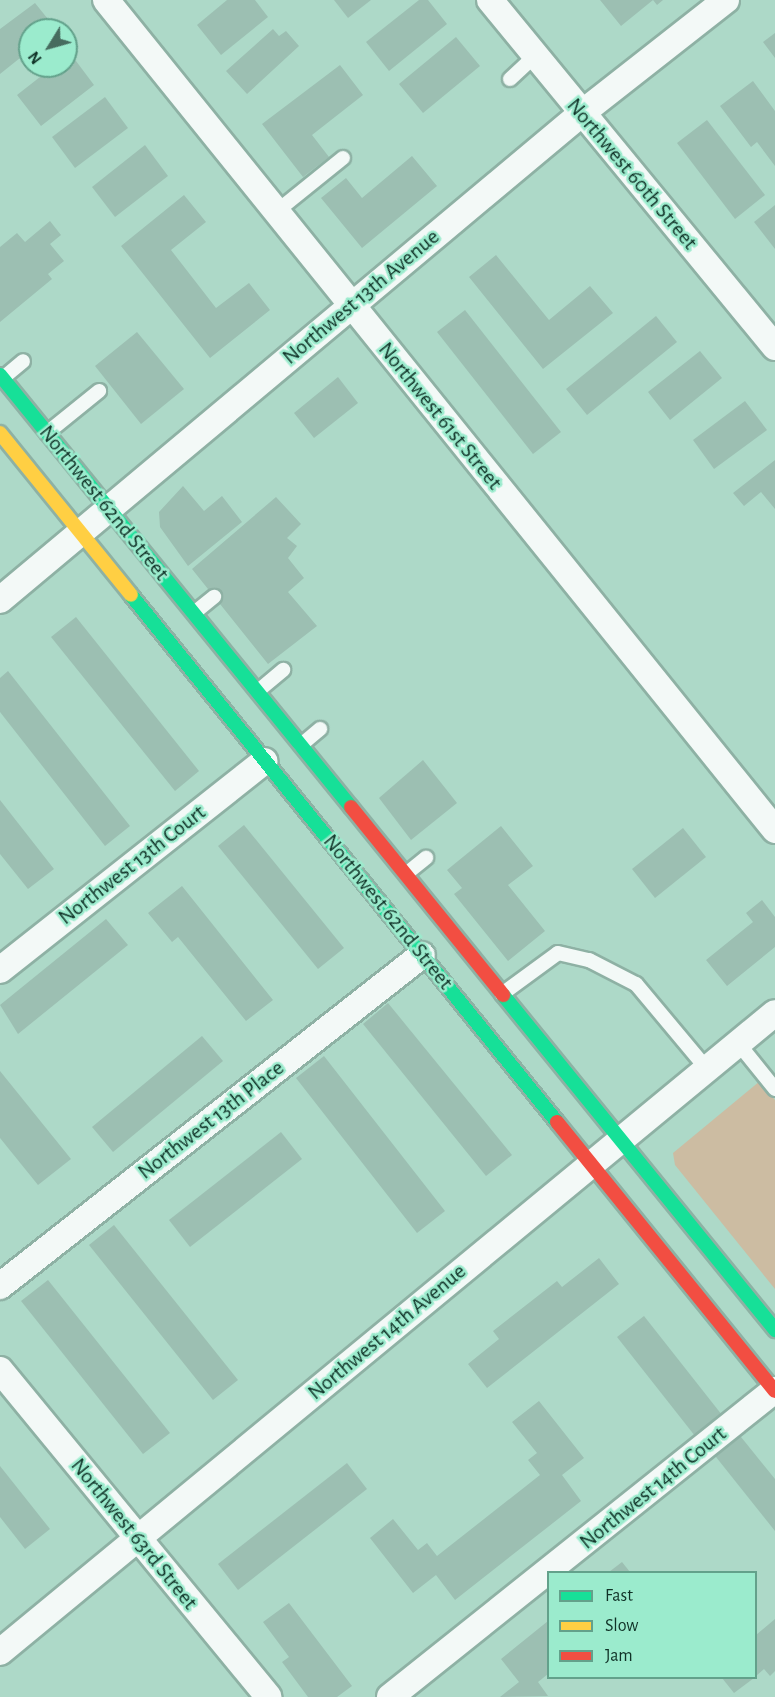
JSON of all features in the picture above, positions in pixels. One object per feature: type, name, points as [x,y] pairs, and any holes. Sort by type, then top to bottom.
[{"type":"main road","name":"Northwest 62nd Street","points":[[1,376],[775,1330]]},
{"type":"main road","name":"Northwest 62nd Street","points":[[0,433],[422,955],[593,1162],[775,1390]]},
{"type":"street","name":"Northwest 61st Street","points":[[106,0],[775,830]]},
{"type":"street","name":"Northwest 60th Street","points":[[490,0],[775,347]]},
{"type":"street","name":"Northwest 13th Avenue","points":[[0,600],[108,507],[582,113],[726,0]]},
{"type":"street","name":"Northwest 13th Court","points":[[0,970],[265,761]]},
{"type":"street","name":"Northwest 13th Place","points":[[0,1286],[422,955]]},
{"type":"street","name":"Northwest 14th Avenue","points":[[0,1652],[775,1012]]},
{"type":"street","name":"Northwest 63rd Street","points":[[0,1370],[269,1697]]},
{"type":"street","name":"Northwest 14th Court","points":[[548,1571],[775,1390]]},
{"type":"street","name":"Northwest 14th Court","points":[[390,1697],[547,1572]]},
{"type":"lane","points":[[510,79],[535,56]]},
{"type":"lane","points":[[276,212],[343,158]]},
{"type":"lane","points":[[1,376],[23,361]]},
{"type":"lane","points":[[47,433],[99,391]]},
{"type":"lane","points":[[194,613],[214,597]]},
{"type":"lane","points":[[258,691],[283,670]]},
{"type":"lane","points":[[301,745],[320,729]]},
{"type":"lane","points":[[406,874],[426,858]]},
{"type":"lane","points":[[502,994],[558,953],[589,960],[636,984],[706,1069]]},
{"type":"lane","points":[[738,1043],[775,1089]]},
{"type":"shaded area","points":[[760,1081],[775,1100],[775,1289],[675,1165],[673,1153]]},
{"type":"building","points":[[227,0],[255,0],[268,17],[221,55],[197,25]]},
{"type":"building","points":[[334,0],[371,0],[348,18]]},
{"type":"building","points":[[419,0],[428,0],[447,24],[389,71],[366,42]]},
{"type":"building","points":[[600,0],[653,0],[621,26]]},
{"type":"building","points":[[653,0],[663,0],[657,5]]},
{"type":"building","points":[[35,3],[47,18],[18,18],[18,60],[0,74],[0,29]]},
{"type":"building","points":[[273,29],[279,36],[286,31],[299,46],[247,94],[226,71]]},
{"type":"building","points":[[775,33],[775,58],[763,42]]},
{"type":"building","points":[[456,37],[480,66],[423,113],[399,84]]},
{"type":"building","points":[[78,64],[94,85],[41,126],[17,95],[39,78],[78,78]]},
{"type":"building","points":[[340,65],[363,95],[312,135],[329,157],[303,177],[262,124]]},
{"type":"building","points":[[753,81],[775,111],[775,166],[757,142],[751,147],[720,106]]},
{"type":"building","points":[[105,97],[128,128],[75,168],[52,137]]},
{"type":"building","points":[[707,120],[765,195],[735,219],[677,143]]},
{"type":"building","points":[[145,145],[168,176],[115,217],[92,187]]},
{"type":"building","points":[[412,156],[437,186],[362,248],[321,198],[346,178],[362,198]]},
{"type":"building","points":[[184,195],[206,222],[171,250],[216,308],[249,283],[270,310],[210,358],[121,246]]},
{"type":"building","points":[[775,205],[775,249],[754,222]]},
{"type":"building","points":[[50,221],[61,235],[50,244],[64,261],[48,274],[52,279],[0,322],[0,247],[17,233],[25,242]]},
{"type":"building","points":[[496,255],[549,320],[590,286],[613,313],[543,369],[469,277]]},
{"type":"building","points":[[465,310],[561,432],[533,454],[437,332]]},
{"type":"building","points":[[656,316],[677,342],[587,415],[566,389]]},
{"type":"building","points":[[137,332],[184,389],[141,424],[95,366]]},
{"type":"building","points":[[700,351],[722,378],[670,420],[648,392]]},
{"type":"building","points":[[338,377],[358,403],[314,438],[294,413]]},
{"type":"building","points":[[745,401],[767,430],[714,469],[693,440]]},
{"type":"building","points":[[775,460],[775,509],[761,492],[744,506],[733,493]]},
{"type":"building","points":[[183,486],[204,511],[222,496],[242,522],[188,566],[160,527],[159,512]]},
{"type":"building","points":[[276,497],[301,524],[287,538],[297,546],[288,558],[304,578],[288,592],[317,626],[268,664],[192,569]]},
{"type":"building","points":[[76,617],[199,771],[175,791],[51,637]]},
{"type":"building","points":[[8,671],[130,826],[105,846],[0,712],[0,678]]},
{"type":"building","points":[[423,760],[457,803],[411,840],[379,798]]},
{"type":"building","points":[[0,800],[54,869],[28,889],[0,854]]},
{"type":"building","points":[[244,825],[344,948],[318,969],[218,846]]},
{"type":"building","points":[[501,826],[533,866],[508,885],[545,931],[508,961],[454,894],[462,888],[447,870]]},
{"type":"building","points":[[683,828],[706,857],[655,898],[632,869]]},
{"type":"building","points":[[182,886],[273,1000],[246,1021],[178,937],[172,942],[148,913]]},
{"type":"building","points":[[762,900],[775,917],[775,947],[727,986],[706,960],[753,922],[746,913]]},
{"type":"building","points":[[106,919],[128,945],[18,1034],[0,1005]]},
{"type":"building","points":[[388,1003],[512,1155],[486,1176],[363,1024]]},
{"type":"building","points":[[202,1036],[223,1061],[113,1152],[92,1127]]},
{"type":"building","points":[[324,1056],[445,1211],[417,1233],[296,1078]]},
{"type":"building","points":[[0,1071],[71,1159],[38,1185],[0,1138]]},
{"type":"building","points":[[281,1132],[302,1159],[190,1247],[169,1220]]},
{"type":"building","points":[[114,1225],[238,1380],[213,1400],[89,1245]]},
{"type":"building","points":[[599,1258],[619,1284],[487,1388],[468,1364],[499,1339],[493,1331],[557,1281],[562,1287]]},
{"type":"building","points":[[48,1280],[170,1433],[143,1454],[21,1301]]},
{"type":"building","points":[[644,1316],[722,1415],[695,1436],[617,1337]]},
{"type":"building","points":[[539,1401],[584,1458],[562,1475],[581,1501],[455,1600],[436,1575],[413,1593],[370,1538],[393,1519],[418,1550],[427,1543],[437,1556],[540,1475],[528,1460],[537,1453],[512,1422]]},
{"type":"building","points":[[737,1432],[775,1479],[775,1531],[712,1452]]},
{"type":"building","points":[[347,1463],[367,1489],[238,1590],[218,1564]]},
{"type":"building","points":[[0,1466],[50,1529],[25,1549],[0,1517]]},
{"type":"building","points":[[622,1562],[629,1571],[610,1571]]},
{"type":"building","points":[[289,1603],[352,1686],[337,1697],[308,1697],[282,1662],[289,1657],[263,1622]]},
{"type":"building","points":[[775,1619],[775,1671],[770,1676],[764,1669],[757,1675],[757,1634]]},
{"type":"building","points":[[547,1622],[547,1675],[538,1682],[548,1696],[500,1697],[519,1682],[501,1659]]},
{"type":"building","points":[[723,1679],[753,1679],[734,1693]]},
{"type":"traffic: fast","points":[[0,375],[351,807]]},
{"type":"traffic: fast","points":[[131,595],[557,1122]]},
{"type":"traffic: fast","points":[[503,995],[775,1330]]},
{"type":"traffic: slow","points":[[0,433],[131,595]]},
{"type":"traffic: jam","points":[[351,807],[503,995]]},
{"type":"traffic: jam","points":[[557,1122],[775,1391]]}]
